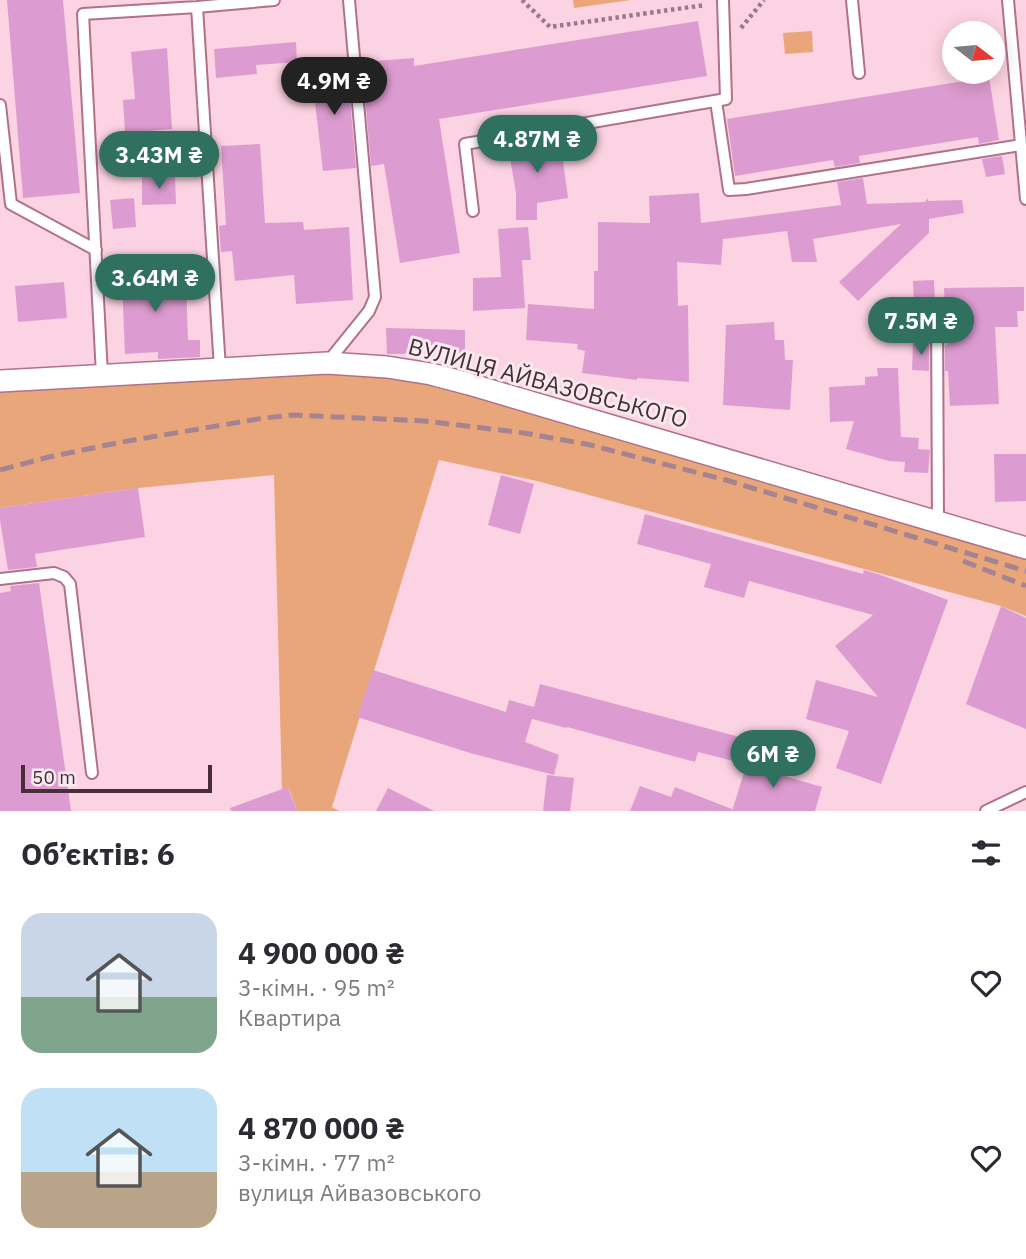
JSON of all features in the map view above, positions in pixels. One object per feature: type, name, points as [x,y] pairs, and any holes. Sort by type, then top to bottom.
[{"type":"street","name":"ВУЛИЦЯ АЙВАЗОВСЬКОГО","points":[[0,381],[327,363],[387,366],[469,384],[1026,548]]},
{"type":"lane","points":[[79,0],[83,14],[102,375]]},
{"type":"lane","points":[[83,14],[274,0]]},
{"type":"lane","points":[[327,363],[369,311],[375,297],[349,0]]},
{"type":"lane","points":[[852,0],[859,73]]},
{"type":"lane","points":[[1008,0],[1026,199]]},
{"type":"lane","points":[[473,211],[465,145],[726,99],[723,1]]},
{"type":"lane","points":[[197,7],[219,369]]},
{"type":"lane","points":[[716,101],[729,190],[1021,145]]},
{"type":"lane","points":[[0,105],[10,204],[96,250]]},
{"type":"lane","points":[[937,315],[938,521]]},
{"type":"lane","points":[[0,579],[54,573],[71,584],[92,772]]},
{"type":"lane","points":[[986,811],[1026,792]]},
{"type":"path","points":[[522,0],[550,27],[723,1]]},
{"type":"shaded area","points":[[573,0],[631,0],[574,8]]},
{"type":"shaded area","points":[[812,31],[813,52],[785,54],[783,33]]},
{"type":"shaded area","points":[[387,367],[1026,547],[1026,616],[1001,606],[537,481],[439,460],[332,807],[339,811],[297,811],[289,788],[282,790],[274,475],[138,488],[0,508],[0,381]]},
{"type":"building","points":[[7,0],[63,0],[80,193],[23,198]]},
{"type":"building","points":[[698,21],[707,76],[439,119],[460,253],[400,263],[384,164],[371,166],[362,62],[414,58],[414,66]]},
{"type":"building","points":[[296,42],[297,62],[256,65],[257,74],[216,78],[214,49]]},
{"type":"building","points":[[167,48],[172,129],[125,133],[123,100],[135,99],[131,52]]},
{"type":"building","points":[[347,64],[356,168],[323,171],[311,68]]},
{"type":"building","points":[[945,84],[990,84],[999,140],[979,144],[978,137],[859,156],[860,163],[835,167],[833,160],[735,176],[727,119]]},
{"type":"building","points":[[560,137],[568,198],[537,203],[537,220],[516,220],[516,193],[508,146]]},
{"type":"building","points":[[260,144],[265,223],[303,222],[304,230],[349,227],[353,300],[296,304],[294,275],[235,281],[232,251],[221,252],[219,226],[226,225],[221,146]]},
{"type":"building","points":[[1002,156],[1005,174],[986,177],[982,159]]},
{"type":"building","points":[[175,176],[176,204],[142,205],[142,177]]},
{"type":"building","points":[[863,178],[867,204],[925,202],[928,198],[928,201],[962,200],[964,213],[929,219],[929,233],[858,301],[839,282],[901,224],[813,239],[817,262],[792,262],[787,231],[723,239],[721,265],[677,262],[678,306],[688,305],[689,382],[637,380],[582,373],[585,351],[577,349],[578,344],[526,340],[528,304],[594,309],[594,271],[598,271],[598,222],[650,223],[649,196],[699,193],[701,223],[841,205],[837,182]]},
{"type":"building","points":[[134,198],[136,227],[113,229],[110,200]]},
{"type":"building","points":[[528,227],[531,260],[522,260],[525,308],[473,311],[473,278],[501,277],[498,229]]},
{"type":"building","points":[[146,257],[148,283],[186,281],[188,340],[200,340],[200,357],[158,359],[158,352],[125,354],[121,259]]},
{"type":"building","points":[[934,280],[935,304],[914,305],[913,281]]},
{"type":"building","points":[[64,282],[67,318],[18,322],[15,286]]},
{"type":"building","points":[[1024,287],[1024,311],[1017,311],[1018,327],[995,327],[999,404],[950,406],[948,371],[945,371],[947,345],[944,288]]},
{"type":"building","points":[[774,322],[775,340],[784,340],[785,360],[793,360],[790,410],[723,405],[726,325]]},
{"type":"building","points":[[386,328],[465,330],[465,353],[387,354]]},
{"type":"building","points":[[913,344],[929,344],[929,371],[912,370]]},
{"type":"building","points":[[877,368],[898,368],[901,437],[919,438],[918,449],[930,450],[928,473],[904,472],[905,462],[889,461],[846,449],[854,421],[830,422],[829,387],[865,385],[865,377],[878,376]]},
{"type":"building","points":[[994,454],[1026,454],[1026,501],[995,502]]},
{"type":"building","points":[[501,475],[534,484],[520,534],[488,525]]},
{"type":"building","points":[[138,488],[145,537],[35,554],[37,567],[8,570],[0,508]]},
{"type":"building","points":[[645,514],[863,574],[864,570],[948,600],[881,784],[836,768],[849,731],[806,719],[816,680],[878,697],[835,646],[873,615],[749,581],[744,598],[704,587],[711,564],[637,544]]},
{"type":"building","points":[[39,583],[71,811],[0,811],[0,593],[11,591],[10,586]]},
{"type":"building","points":[[1001,606],[1026,618],[1026,729],[966,704]]},
{"type":"building","points":[[373,670],[506,712],[509,700],[534,707],[540,684],[740,737],[733,761],[698,752],[695,762],[532,719],[525,742],[559,755],[554,775],[470,753],[357,717]]},
{"type":"building","points":[[750,754],[777,762],[774,773],[822,787],[815,811],[732,811]]},
{"type":"building","points":[[547,775],[574,778],[570,811],[543,811]]},
{"type":"building","points":[[640,786],[671,797],[675,787],[732,811],[630,811]]},
{"type":"building","points":[[288,787],[297,811],[231,811],[230,808]]},
{"type":"building","points":[[388,788],[434,811],[376,811]]},
{"type":"railway","points":[[0,470],[122,442],[264,418],[294,415],[425,421],[524,433],[586,444],[726,480],[1026,571]]},
{"type":"railway","points":[[963,561],[1026,586]]}]
